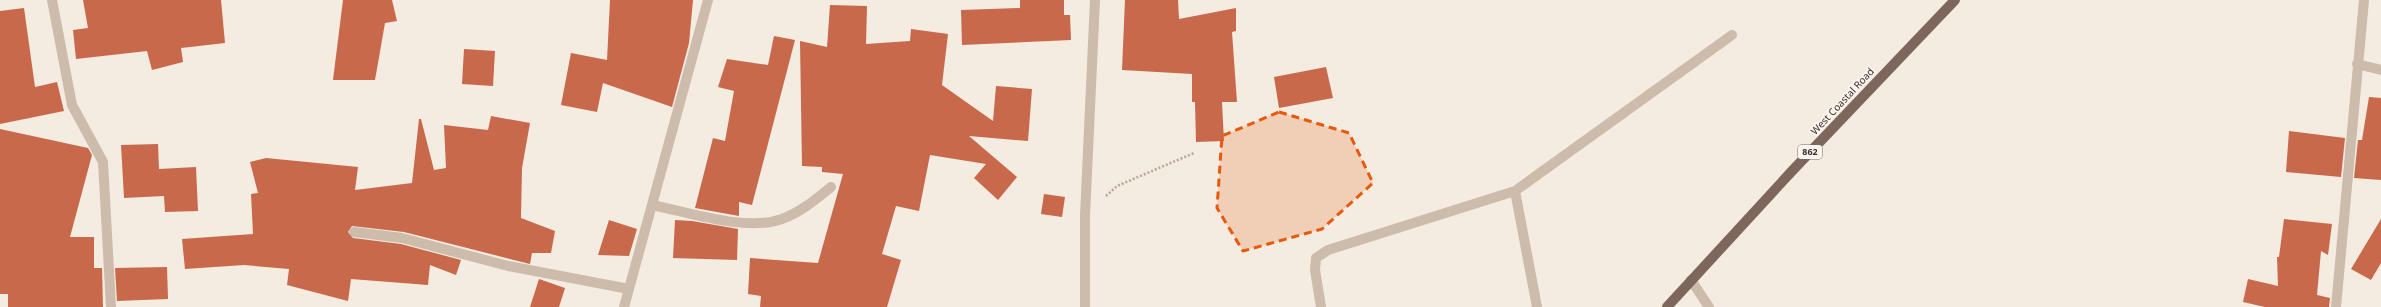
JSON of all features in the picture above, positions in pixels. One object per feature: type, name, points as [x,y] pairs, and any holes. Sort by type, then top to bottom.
[{"type":"main road","name":"West Coastal Road","points":[[1667,307],[1955,0]]},
{"type":"street","points":[[52,0],[72,105],[103,162],[111,307]]},
{"type":"street","points":[[624,307],[708,0]]},
{"type":"street","points":[[1085,307],[1085,216],[1095,0]]},
{"type":"street","points":[[2336,307],[2364,0]]},
{"type":"street","points":[[1321,307],[1315,270],[1316,258],[1328,250],[1515,191],[1732,35]]},
{"type":"street","points":[[2357,64],[2381,70]]},
{"type":"street","points":[[652,205],[738,223],[765,222],[781,219],[800,210],[831,188]]},
{"type":"street","points":[[1515,191],[1537,307]]},
{"type":"street","points":[[354,232],[402,238],[508,266],[629,289]]},
{"type":"street","points":[[1691,280],[1710,307]]},
{"type":"path","points":[[1085,216],[1117,186],[1194,153]]},
{"type":"highlighted area","points":[[1279,112],[1349,133],[1373,183],[1322,229],[1243,251],[1217,208],[1222,136]]},
{"type":"building","points":[[83,0],[221,0],[225,43],[181,48],[183,62],[152,70],[147,51],[76,59],[73,30],[88,28]]},
{"type":"building","points":[[343,0],[392,0],[397,21],[385,23],[375,80],[333,80]]},
{"type":"building","points":[[610,0],[693,0],[689,43],[672,107],[603,83],[597,112],[561,105],[571,53],[607,60]]},
{"type":"building","points":[[1020,0],[1064,0],[1064,15],[1070,15],[1071,40],[962,45],[961,10],[1020,8]]},
{"type":"building","points":[[1125,0],[1178,0],[1179,19],[1236,8],[1236,31],[1232,32],[1237,102],[1222,102],[1224,141],[1196,142],[1195,102],[1192,102],[1192,74],[1122,70]]},
{"type":"building","points":[[830,5],[867,6],[866,44],[910,41],[911,29],[948,34],[942,85],[993,121],[996,86],[1032,89],[1028,141],[969,136],[1017,177],[998,200],[974,178],[986,164],[930,155],[919,211],[896,206],[882,254],[901,260],[887,307],[760,307],[761,296],[748,294],[750,258],[818,263],[843,174],[822,172],[822,167],[802,166],[800,41],[827,47]]},
{"type":"building","points":[[24,8],[35,87],[57,82],[64,111],[0,124],[0,11]]},
{"type":"building","points":[[774,36],[795,40],[752,205],[739,202],[739,216],[695,208],[713,138],[725,141],[734,91],[718,87],[727,59],[768,65]]},
{"type":"building","points":[[464,49],[495,51],[493,86],[462,84]]},
{"type":"building","points":[[1326,67],[1333,98],[1279,108],[1274,77]]},
{"type":"building","points":[[2369,97],[2381,98],[2381,180],[2354,178],[2358,140],[2362,140]]},
{"type":"building","points":[[491,116],[530,123],[522,168],[521,218],[555,231],[551,253],[532,253],[530,264],[404,232],[352,226],[348,232],[353,238],[401,244],[461,260],[456,275],[430,265],[428,285],[351,279],[348,301],[287,285],[289,269],[244,265],[185,269],[182,239],[253,234],[251,194],[258,193],[250,162],[266,158],[358,167],[355,190],[412,183],[419,119],[421,119],[434,170],[446,168],[444,125],[488,130]]},
{"type":"building","points":[[0,129],[88,148],[92,155],[70,237],[94,237],[94,268],[102,268],[103,307],[8,307],[8,294],[0,294]]},
{"type":"building","points":[[2289,131],[2345,138],[2341,177],[2286,172]]},
{"type":"building","points":[[158,144],[159,169],[196,167],[198,211],[165,212],[164,196],[124,198],[121,145]]},
{"type":"building","points":[[1044,194],[1065,197],[1062,217],[1041,214]]},
{"type":"building","points":[[2284,219],[2332,224],[2328,255],[2321,251],[2317,295],[2330,298],[2329,307],[2265,307],[2243,302],[2248,279],[2278,286],[2277,257],[2279,257]]},
{"type":"building","points":[[2381,219],[2381,263],[2371,280],[2351,269]]},
{"type":"building","points":[[609,220],[637,229],[629,256],[598,255]]},
{"type":"building","points":[[675,220],[692,221],[738,229],[737,260],[673,258]]},
{"type":"building","points":[[167,267],[168,299],[117,301],[115,268]]},
{"type":"building","points":[[539,279],[565,288],[559,307],[530,307]]}]
